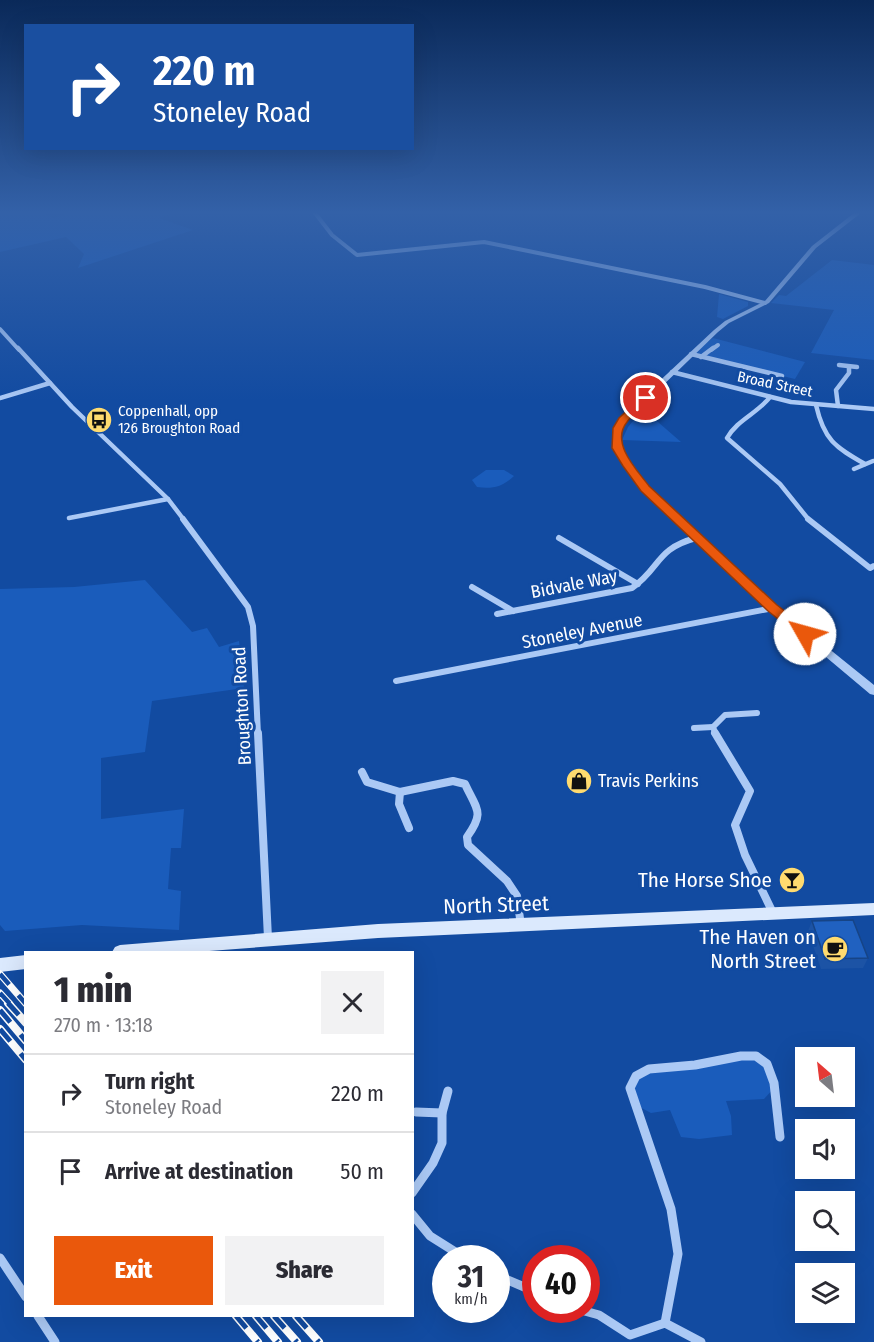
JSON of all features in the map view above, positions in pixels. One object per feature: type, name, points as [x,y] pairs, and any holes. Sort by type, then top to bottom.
[{"type":"main road","name":"North Street","points":[[131,951],[378,930],[521,926],[874,909]]},
{"type":"main road","points":[[0,965],[24,962]]},
{"type":"street","points":[[649,276],[705,287],[765,303]]},
{"type":"street","points":[[788,276],[765,303],[727,322],[623,420],[618,428],[617,448],[645,488],[696,538],[773,608],[874,691]]},
{"type":"street","name":"Broughton Road","points":[[0,329],[50,383],[168,499],[248,607],[251,617],[268,938]]},
{"type":"street","points":[[701,357],[717,345]]},
{"type":"street","points":[[691,354],[782,376]]},
{"type":"street","points":[[838,365],[857,368]]},
{"type":"street","points":[[838,406],[836,390],[849,373],[849,367]]},
{"type":"street","name":"Broad Street","points":[[672,372],[770,397],[816,405],[874,409]]},
{"type":"street","points":[[0,398],[50,383]]},
{"type":"street","points":[[770,397],[764,407],[732,428],[727,438],[780,484],[811,523],[872,567]]},
{"type":"street","points":[[816,405],[824,437],[865,464]]},
{"type":"street","points":[[854,469],[873,460]]},
{"type":"street","points":[[69,518],[168,499]]},
{"type":"street","name":"Bidvale Way","points":[[559,538],[638,584]]},
{"type":"street","name":"Bidvale Way","points":[[497,614],[632,588],[665,552],[676,544],[696,538]]},
{"type":"street","name":"Bidvale Way","points":[[472,587],[514,611]]},
{"type":"street","name":"Stoneley Avenue","points":[[396,681],[773,608]]},
{"type":"street","points":[[694,728],[713,726],[725,715],[757,713]]},
{"type":"street","points":[[713,726],[722,748],[744,778],[750,791],[748,801],[738,814],[735,826],[745,855],[773,913]]},
{"type":"street","points":[[362,772],[368,782],[400,792],[453,781],[465,784],[479,815],[467,837],[468,845],[507,881],[518,896],[521,926]]},
{"type":"street","points":[[400,792],[399,804],[409,828]]},
{"type":"street","points":[[665,1323],[678,1254],[670,1205],[630,1088],[634,1076],[644,1070],[697,1066],[752,1055],[760,1057],[768,1065],[775,1087],[780,1137]]},
{"type":"street","points":[[414,1190],[433,1163],[442,1143],[442,1113],[448,1091]]},
{"type":"street","points":[[416,1112],[442,1113]]},
{"type":"street","points":[[414,1216],[430,1236],[444,1245]]},
{"type":"street","points":[[0,1258],[24,1294]]},
{"type":"street","points":[[600,1316],[630,1339],[665,1323]]},
{"type":"street","points":[[39,1317],[55,1342]]},
{"type":"street","points":[[665,1323],[701,1342]]},
{"type":"shaded area","points":[[812,276],[874,276],[874,360],[811,353],[834,310],[771,303],[779,295],[786,296]]},
{"type":"shaded area","points":[[719,294],[748,302],[748,306],[723,319],[717,317]]},
{"type":"shaded area","points":[[713,338],[805,362],[795,379],[691,354]]},
{"type":"shaded area","points":[[643,409],[681,442],[622,440],[628,427]]},
{"type":"shaded area","points":[[486,470],[504,470],[514,476],[497,486],[477,487],[472,480]]},
{"type":"shaded area","points":[[145,580],[192,632],[207,628],[219,647],[239,641],[244,688],[152,701],[145,752],[101,758],[101,819],[184,809],[181,848],[171,848],[168,889],[181,891],[179,930],[82,925],[5,931],[0,925],[0,589],[74,587]]},
{"type":"shaded area","points":[[761,1057],[775,1087],[764,1099],[726,1101],[731,1116],[732,1135],[699,1139],[681,1137],[670,1110],[651,1113],[634,1104],[634,1076],[644,1070]]},
{"type":"building","points":[[853,920],[868,958],[825,959],[812,921]]},
{"type":"railway","points":[[0,974],[24,1002]]},
{"type":"railway","points":[[0,993],[10,1004]]},
{"type":"railway","points":[[8,1003],[24,1021]]},
{"type":"railway","points":[[0,1010],[24,1039]]},
{"type":"railway","points":[[0,1029],[24,1058]]},
{"type":"railway","points":[[237,1317],[258,1342]]},
{"type":"railway","points":[[257,1317],[278,1342]]},
{"type":"railway","points":[[275,1317],[297,1342]]},
{"type":"railway","points":[[297,1317],[319,1342]]},
{"type":"place","name":"Coppenhall, opp 126 Broughton Road","points":[[99,420]]},
{"type":"place","name":"Travis Perkins","points":[[579,781]]},
{"type":"place","name":"The Horse Shoe","points":[[792,880]]},
{"type":"place","name":"The Haven on North Street","points":[[835,949]]},
{"type":"route","points":[[646,398],[623,420],[618,428],[617,448],[627,464],[645,488],[696,538],[805,634]]}]
